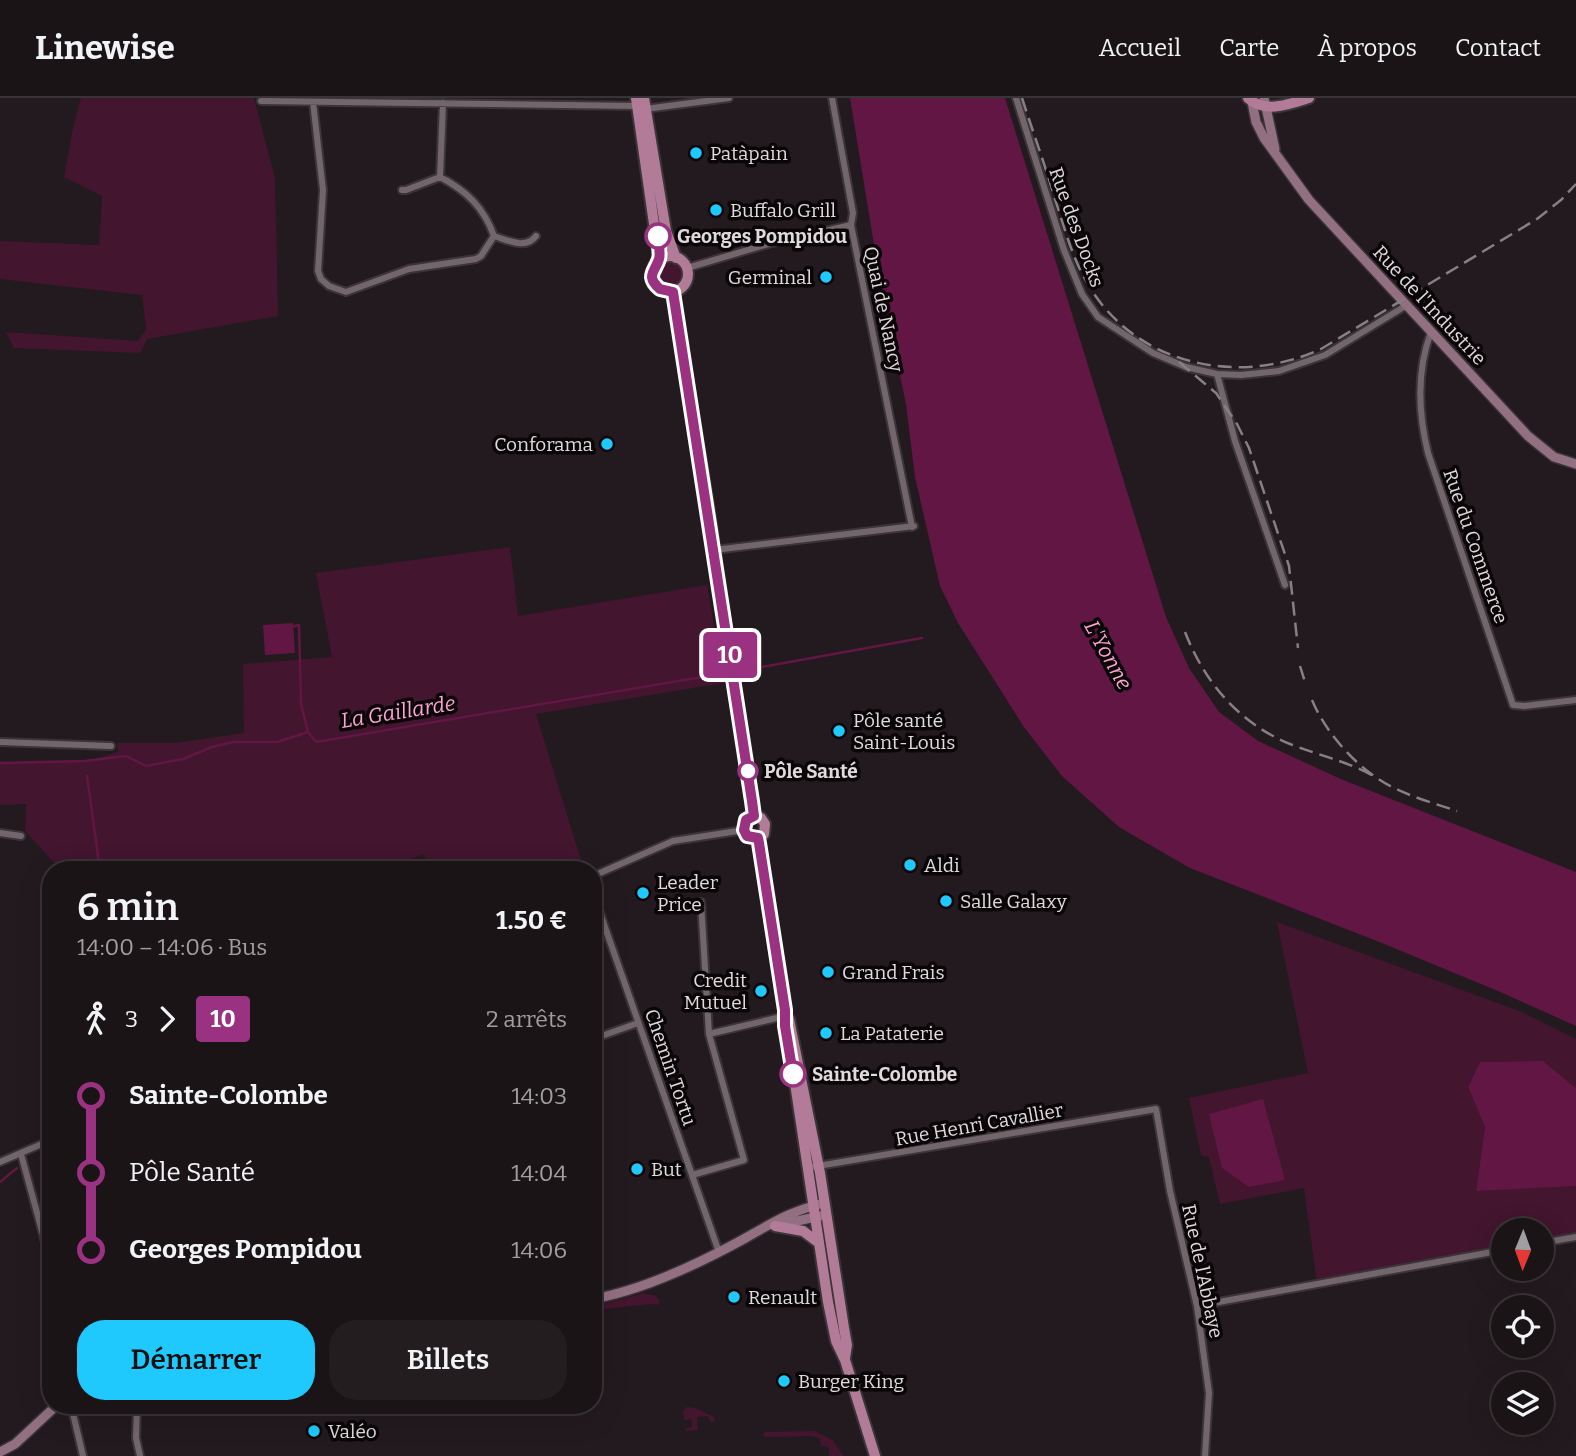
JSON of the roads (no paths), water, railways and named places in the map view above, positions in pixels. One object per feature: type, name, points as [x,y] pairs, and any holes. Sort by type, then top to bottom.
[{"type":"main road","points":[[1275,151],[1258,103],[1284,105],[1309,98]]},
{"type":"main road","points":[[640,103],[666,231],[676,258],[687,268],[686,281],[673,292],[660,289],[652,278],[653,269],[659,259],[640,103]]},
{"type":"main road","name":"Rue de l'Industrie","points":[[1258,103],[1264,138],[1309,200],[1541,449],[1562,461],[1576,464]]},
{"type":"main road","points":[[1269,128],[1284,105]]},
{"type":"main road","points":[[659,259],[676,258]]},
{"type":"main road","points":[[673,292],[754,816]]},
{"type":"main road","points":[[754,816],[761,818],[765,824],[764,834],[758,838],[747,836],[744,830],[746,820],[754,816]]},
{"type":"main road","points":[[758,838],[786,1014],[806,1168],[819,1210],[845,1336],[845,1360]]},
{"type":"main road","points":[[786,1014],[796,1045],[819,1166],[819,1243],[836,1341],[845,1360],[874,1454]]},
{"type":"main road","points":[[760,1228],[775,1226],[819,1210]]},
{"type":"main road","points":[[602,1296],[669,1275],[719,1252],[790,1212],[819,1210]]},
{"type":"main road","points":[[775,1226],[803,1231],[819,1243]]},
{"type":"main road","points":[[0,1452],[15,1444],[47,1414]]},
{"type":"street","points":[[261,101],[640,103],[729,98]]},
{"type":"street","name":"Quai de Nancy","points":[[714,551],[914,526],[851,225],[851,199],[832,98]]},
{"type":"street","name":"Rue des Docks","points":[[1016,98],[1064,250],[1082,294],[1098,317],[1134,343],[1186,367],[1217,374],[1267,373],[1306,363],[1334,350],[1407,305]]},
{"type":"street","points":[[313,102],[323,190],[318,271],[328,286],[341,292],[351,292],[409,269],[471,261],[481,256],[494,236]]},
{"type":"street","points":[[440,177],[443,103]]},
{"type":"street","points":[[440,177],[468,194],[480,207],[494,236]]},
{"type":"street","points":[[402,190],[440,177]]},
{"type":"street","points":[[687,268],[768,244],[851,225]]},
{"type":"street","points":[[494,236],[526,244],[536,236]]},
{"type":"street","name":"Rue du Commerce","points":[[1431,332],[1422,362],[1421,422],[1428,453],[1513,705],[1576,700]]},
{"type":"street","points":[[1217,374],[1235,441],[1285,584]]},
{"type":"street","points":[[0,742],[111,746]]},
{"type":"street","points":[[602,872],[673,841],[744,830]]},
{"type":"street","points":[[0,833],[21,836]]},
{"type":"street","points":[[692,1175],[744,1160],[709,1034],[701,902]]},
{"type":"street","name":"Chemin Tortu","points":[[602,919],[719,1252]]},
{"type":"street","points":[[709,1034],[786,1014]]},
{"type":"street","points":[[602,1036],[638,1023]]},
{"type":"street","name":"Rue Henri Cavallier","points":[[806,1168],[1156,1109]]},
{"type":"street","name":"Rue de l'Abbaye","points":[[1156,1109],[1170,1191],[1197,1306],[1209,1393],[1205,1456]]},
{"type":"street","points":[[0,1162],[42,1144]]},
{"type":"street","points":[[21,1154],[42,1226]]},
{"type":"street","points":[[1554,1241],[1576,1237]]},
{"type":"street","points":[[1197,1306],[1491,1252]]},
{"type":"street","points":[[73,1414],[83,1456]]},
{"type":"street","points":[[137,1414],[136,1438],[140,1456]]},
{"type":"water","name":"L'Yonne","points":[[850,98],[1005,98],[1166,617],[1189,668],[1219,712],[1258,741],[1343,780],[1576,872],[1576,1026],[1382,943],[1190,868],[1119,827],[1062,776],[1024,727],[958,623],[940,586],[915,477],[906,404],[879,275]]},
{"type":"water","points":[[293,623],[295,653],[265,655],[263,625]]},
{"type":"water","points":[[1543,1061],[1576,1088],[1576,1186],[1476,1191],[1485,1127],[1468,1087],[1480,1062]]},
{"type":"water","points":[[1263,1099],[1285,1180],[1249,1187],[1222,1168],[1209,1114]]},
{"type":"waterway","points":[[290,627],[299,625],[301,704],[308,732]]},
{"type":"waterway","name":"La Gaillarde","points":[[740,671],[922,638]]},
{"type":"waterway","name":"La Gaillarde","points":[[0,763],[85,761],[126,756],[146,766],[183,759],[212,747],[234,742],[277,742],[308,732],[316,742],[726,673]]},
{"type":"waterway","name":"La Gaillarde","points":[[87,776],[99,861]]},
{"type":"waterway","name":"La Gaillarde","points":[[0,1182],[17,1168]]},
{"type":"railway","points":[[1022,98],[1072,250],[1085,279],[1105,308],[1129,331],[1157,349],[1188,360],[1221,366],[1255,366],[1288,361],[1321,349],[1537,219],[1576,184]]},
{"type":"railway","points":[[1179,362],[1216,393],[1249,448],[1289,566],[1298,648]]},
{"type":"railway","points":[[1185,632],[1193,651],[1214,684],[1226,699],[1255,725],[1290,744],[1345,763],[1377,778]]},
{"type":"railway","points":[[1300,666],[1305,682]]},
{"type":"railway","points":[[1312,700],[1331,733],[1367,771],[1405,793],[1457,811]]},
{"type":"place","name":"Patàpain","points":[[696,153]]},
{"type":"place","name":"Buffalo Grill","points":[[716,210]]},
{"type":"place","name":"Georges Pompidou","points":[[658,236]]},
{"type":"place","name":"Germinal","points":[[826,277]]},
{"type":"place","name":"Conforama","points":[[607,444]]},
{"type":"place","name":"Pôle santé Saint-Louis","points":[[839,731]]},
{"type":"place","name":"Pôle Santé","points":[[748,771]]},
{"type":"place","name":"Aldi","points":[[910,865]]},
{"type":"place","name":"Leader Price","points":[[643,893]]},
{"type":"place","name":"Salle Galaxy","points":[[946,901]]},
{"type":"place","name":"Grand Frais","points":[[828,972]]},
{"type":"place","name":"Credit Mutuel","points":[[761,991]]},
{"type":"place","name":"La Pataterie","points":[[826,1033]]},
{"type":"place","name":"Sainte-Colombe","points":[[793,1074]]},
{"type":"place","name":"But","points":[[637,1169]]},
{"type":"place","name":"Renault","points":[[734,1297]]},
{"type":"place","name":"Burger King","points":[[784,1381]]},
{"type":"place","name":"Valéo","points":[[314,1431]]}]
